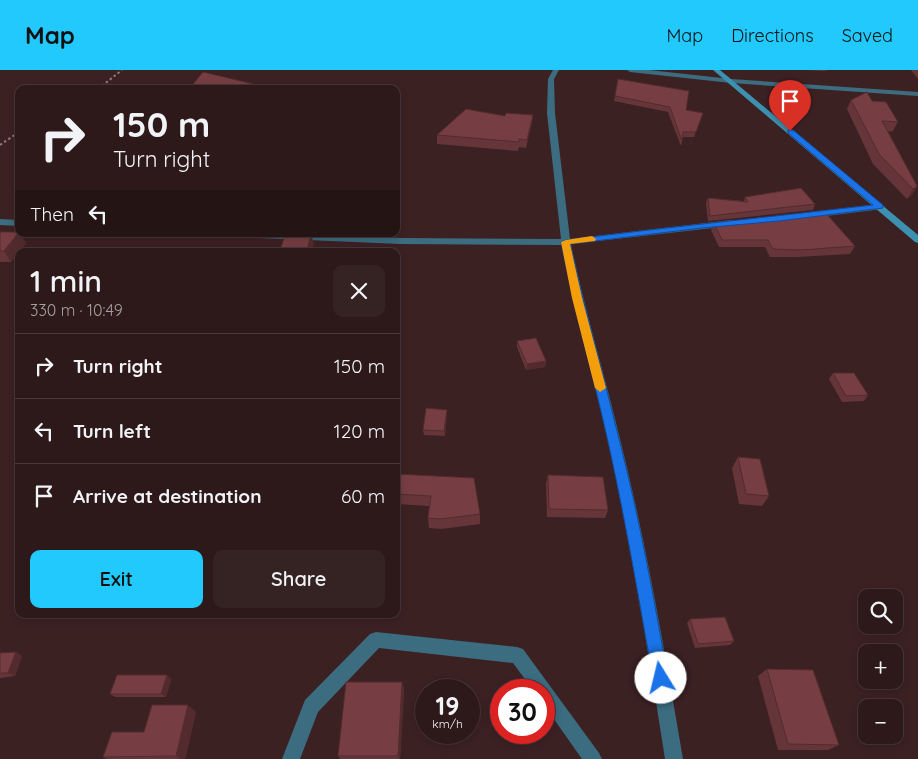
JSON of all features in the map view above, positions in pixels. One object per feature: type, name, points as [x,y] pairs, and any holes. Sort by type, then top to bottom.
[{"type":"main road","points":[[716,70],[918,240]]},
{"type":"street","points":[[556,70],[551,79],[551,113],[566,242],[577,298],[614,443],[633,528],[652,624],[674,759]]},
{"type":"street","points":[[630,70],[731,81],[918,94]]},
{"type":"street","points":[[798,216],[880,207]]},
{"type":"street","points":[[0,222],[15,223]]},
{"type":"street","points":[[308,237],[401,241],[566,242],[740,222]]},
{"type":"street","points":[[291,759],[311,706],[376,640],[517,654],[535,679]]},
{"type":"street","points":[[555,707],[593,759]]},
{"type":"path","points":[[103,85],[122,70]]},
{"type":"path","points":[[0,145],[15,135]]},
{"type":"building","points":[[203,72],[258,85],[192,85]]},
{"type":"building","points":[[618,79],[689,91],[686,110],[703,113],[696,132],[683,132],[682,141],[670,107],[615,96]]},
{"type":"building","points":[[867,92],[872,101],[886,102],[898,122],[882,121],[917,186],[913,189],[879,154],[851,100]]},
{"type":"building","points":[[466,109],[505,116],[506,113],[533,115],[527,140],[519,139],[519,142],[437,135]]},
{"type":"building","points":[[801,188],[815,204],[710,216],[708,198],[748,202],[745,197]]},
{"type":"building","points":[[824,211],[855,246],[801,250],[773,249],[768,240],[722,240],[714,223]]},
{"type":"building","points":[[0,232],[15,232],[15,237],[4,251],[0,251]]},
{"type":"building","points":[[284,237],[310,237],[308,248],[281,248]]},
{"type":"building","points":[[536,338],[546,361],[527,364],[517,341]]},
{"type":"building","points":[[833,373],[854,373],[868,395],[846,396]]},
{"type":"building","points":[[426,408],[447,410],[444,431],[423,430]]},
{"type":"building","points":[[738,457],[760,459],[769,496],[746,494]]},
{"type":"building","points":[[400,474],[474,478],[480,514],[440,519],[428,518],[431,496],[400,494]]},
{"type":"building","points":[[548,475],[603,477],[608,510],[549,509]]},
{"type":"building","points":[[725,617],[734,641],[698,644],[690,619]]},
{"type":"building","points":[[16,652],[8,673],[0,673],[0,653]]},
{"type":"building","points":[[767,669],[813,670],[839,745],[788,744]]},
{"type":"building","points":[[117,675],[167,675],[161,694],[110,694]]},
{"type":"building","points":[[346,682],[402,682],[398,756],[338,756]]},
{"type":"building","points":[[152,705],[188,705],[176,756],[103,757],[112,732],[144,732]]},
{"type":"slow traffic","points":[[592,239],[566,242],[577,298],[600,388]]},
{"type":"route","points":[[661,678],[633,528],[614,443],[577,298],[566,242],[702,225],[779,219],[880,207],[790,131]]}]
